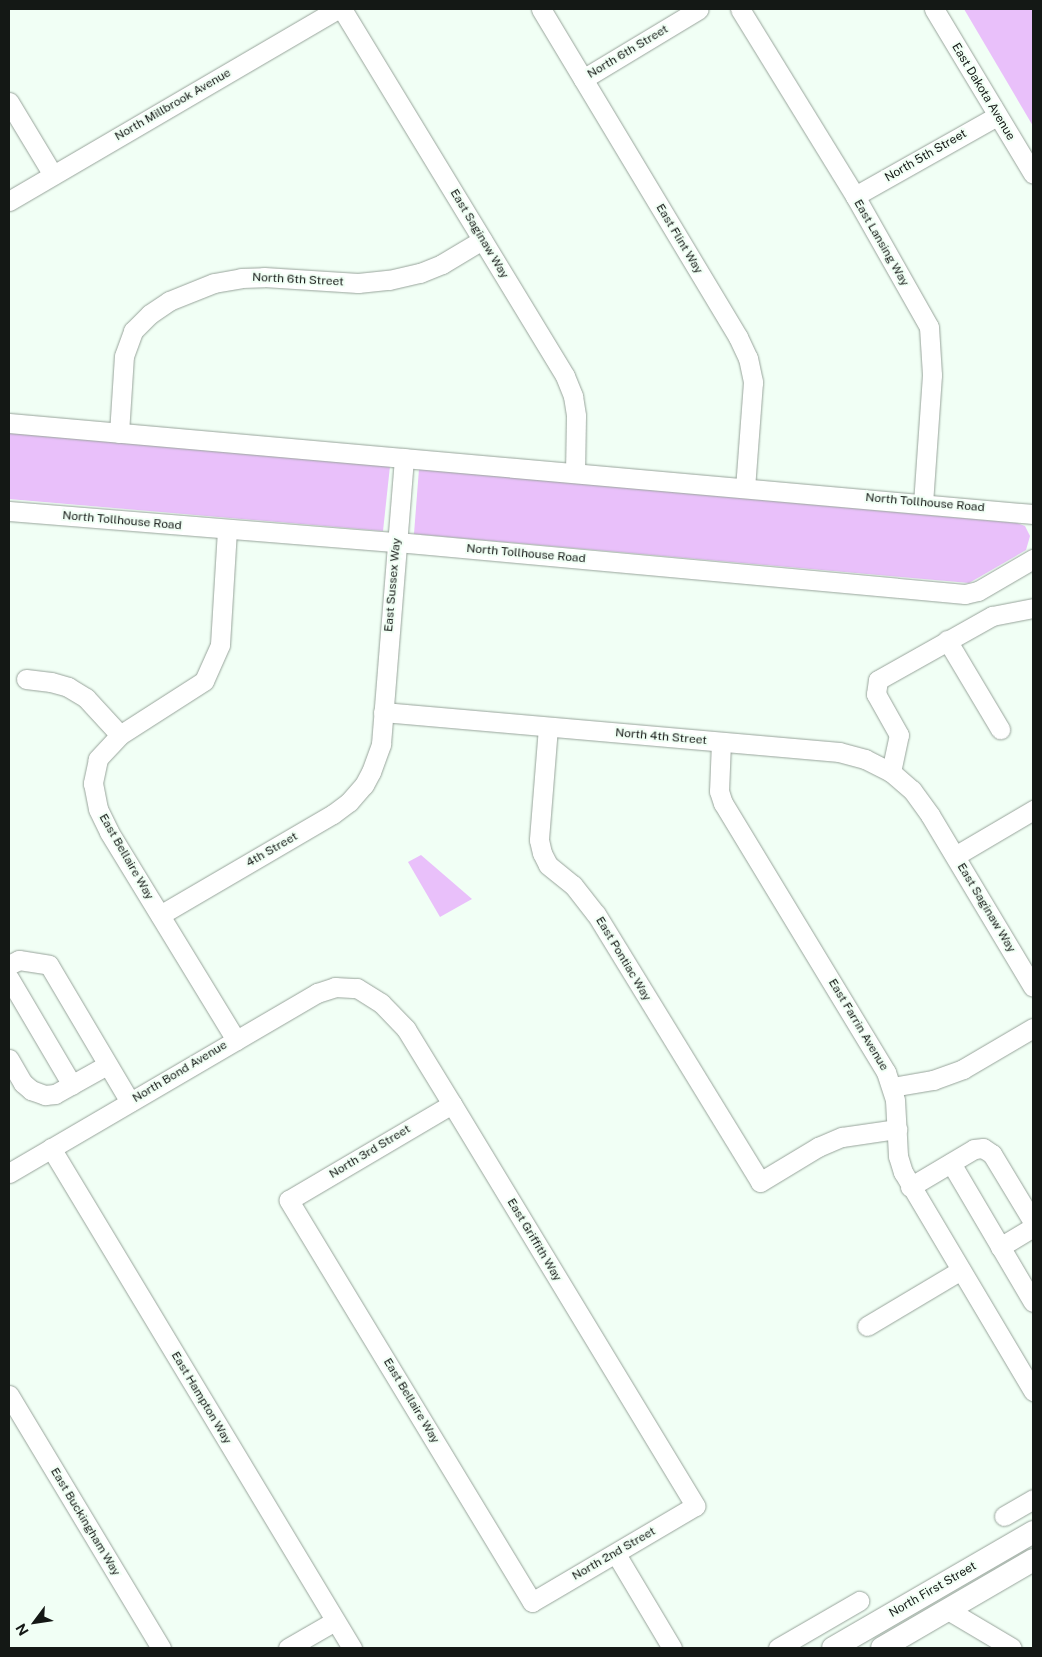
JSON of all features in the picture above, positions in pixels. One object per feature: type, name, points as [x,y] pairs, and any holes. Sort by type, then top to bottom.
[{"type":"main road","name":"North First Street","points":[[833,1648],[1033,1532]]},
{"type":"main road","name":"North First Street","points":[[882,1648],[1033,1560]]},
{"type":"street","name":"North Millbrook Avenue","points":[[9,201],[337,9]]},
{"type":"street","name":"East Saginaw Way","points":[[342,9],[565,376],[573,396],[576,416],[575,472]]},
{"type":"street","name":"East Flint Way","points":[[541,9],[738,337],[748,358],[753,382],[745,488]]},
{"type":"street","name":"North 6th Street","points":[[583,79],[700,9]]},
{"type":"street","name":"East Lansing Way","points":[[740,9],[855,196],[929,327],[932,375],[923,503]]},
{"type":"street","name":"East Dakota Avenue","points":[[934,9],[1033,174]]},
{"type":"street","points":[[9,102],[53,175]]},
{"type":"street","name":"North 5th Street","points":[[855,196],[997,116]]},
{"type":"street","name":"North 6th Street","points":[[119,433],[124,356],[133,331],[150,314],[169,301],[214,283],[277,270],[358,283],[389,280],[420,273],[442,264],[482,240]]},
{"type":"street","name":"North Tollhouse Road","points":[[9,423],[1033,514]]},
{"type":"street","name":"East Sussex Way","points":[[383,712],[404,458]]},
{"type":"street","name":"North Tollhouse Road","points":[[9,511],[227,530],[397,542],[965,594],[978,592],[1033,559]]},
{"type":"street","name":"East Bellaire Way","points":[[227,530],[220,645],[204,681],[120,735],[98,759],[93,783],[98,809],[109,832],[236,1040]]},
{"type":"street","points":[[891,772],[900,735],[876,694],[878,680],[992,616],[1033,608]]},
{"type":"street","points":[[947,640],[1000,729]]},
{"type":"street","points":[[26,679],[51,682],[68,687],[86,698],[120,735]]},
{"type":"street","name":"North 4th Street","points":[[383,712],[839,752],[865,759],[891,772],[912,790],[930,814],[955,856]]},
{"type":"street","name":"4th Street","points":[[160,915],[333,814],[350,802],[372,772],[381,744],[383,712]]},
{"type":"street","name":"East Pontiac Way","points":[[548,726],[539,840],[542,853],[548,865],[573,885],[596,914],[760,1182],[818,1147],[842,1137],[897,1129]]},
{"type":"street","name":"East Farrin Avenue","points":[[721,742],[719,791],[723,803],[886,1072],[892,1087],[898,1156],[910,1187],[1033,1391]]},
{"type":"street","points":[[955,856],[1033,810]]},
{"type":"street","name":"East Saginaw Way","points":[[955,856],[1033,987]]},
{"type":"street","points":[[9,965],[19,960],[49,965],[130,1102]]},
{"type":"street","points":[[9,978],[72,1085]]},
{"type":"street","name":"North Bond Avenue","points":[[9,1173],[316,993],[335,987],[357,988]]},
{"type":"street","name":"East Griffith Way","points":[[357,988],[381,1003],[406,1030],[695,1506]]},
{"type":"street","points":[[892,1087],[934,1080],[963,1069],[1033,1028]]},
{"type":"street","points":[[9,1059],[24,1083],[31,1090],[45,1095],[55,1094],[107,1065]]},
{"type":"street","name":"North 3rd Street","points":[[289,1200],[452,1104]]},
{"type":"street","name":"East Hampton Way","points":[[51,1148],[352,1648]]},
{"type":"street","points":[[910,1187],[974,1149],[983,1148],[992,1154],[1033,1222]]},
{"type":"street","points":[[951,1163],[1033,1302]]},
{"type":"street","name":"East Bellaire Way","points":[[289,1200],[532,1602]]},
{"type":"street","points":[[1000,1246],[1033,1227]]},
{"type":"street","points":[[867,1326],[961,1270]]},
{"type":"street","name":"East Buckingham Way","points":[[9,1395],[161,1648]]},
{"type":"street","points":[[1004,1516],[1033,1499]]},
{"type":"street","name":"North 2nd Street","points":[[532,1602],[695,1506]]},
{"type":"street","points":[[616,1554],[672,1648]]},
{"type":"street","points":[[778,1648],[859,1601]]},
{"type":"street","points":[[948,1610],[1012,1648]]},
{"type":"street","points":[[288,1648],[335,1620]]},
{"type":"shaded area","points":[[964,9],[1033,9],[1033,126]]},
{"type":"shaded area","points":[[9,433],[390,466],[383,531],[9,499]]},
{"type":"shaded area","points":[[419,469],[1017,523],[1025,526],[1030,536],[1026,550],[969,583],[414,534]]},
{"type":"shaded area","points":[[421,855],[472,899],[440,917],[408,862]]}]
